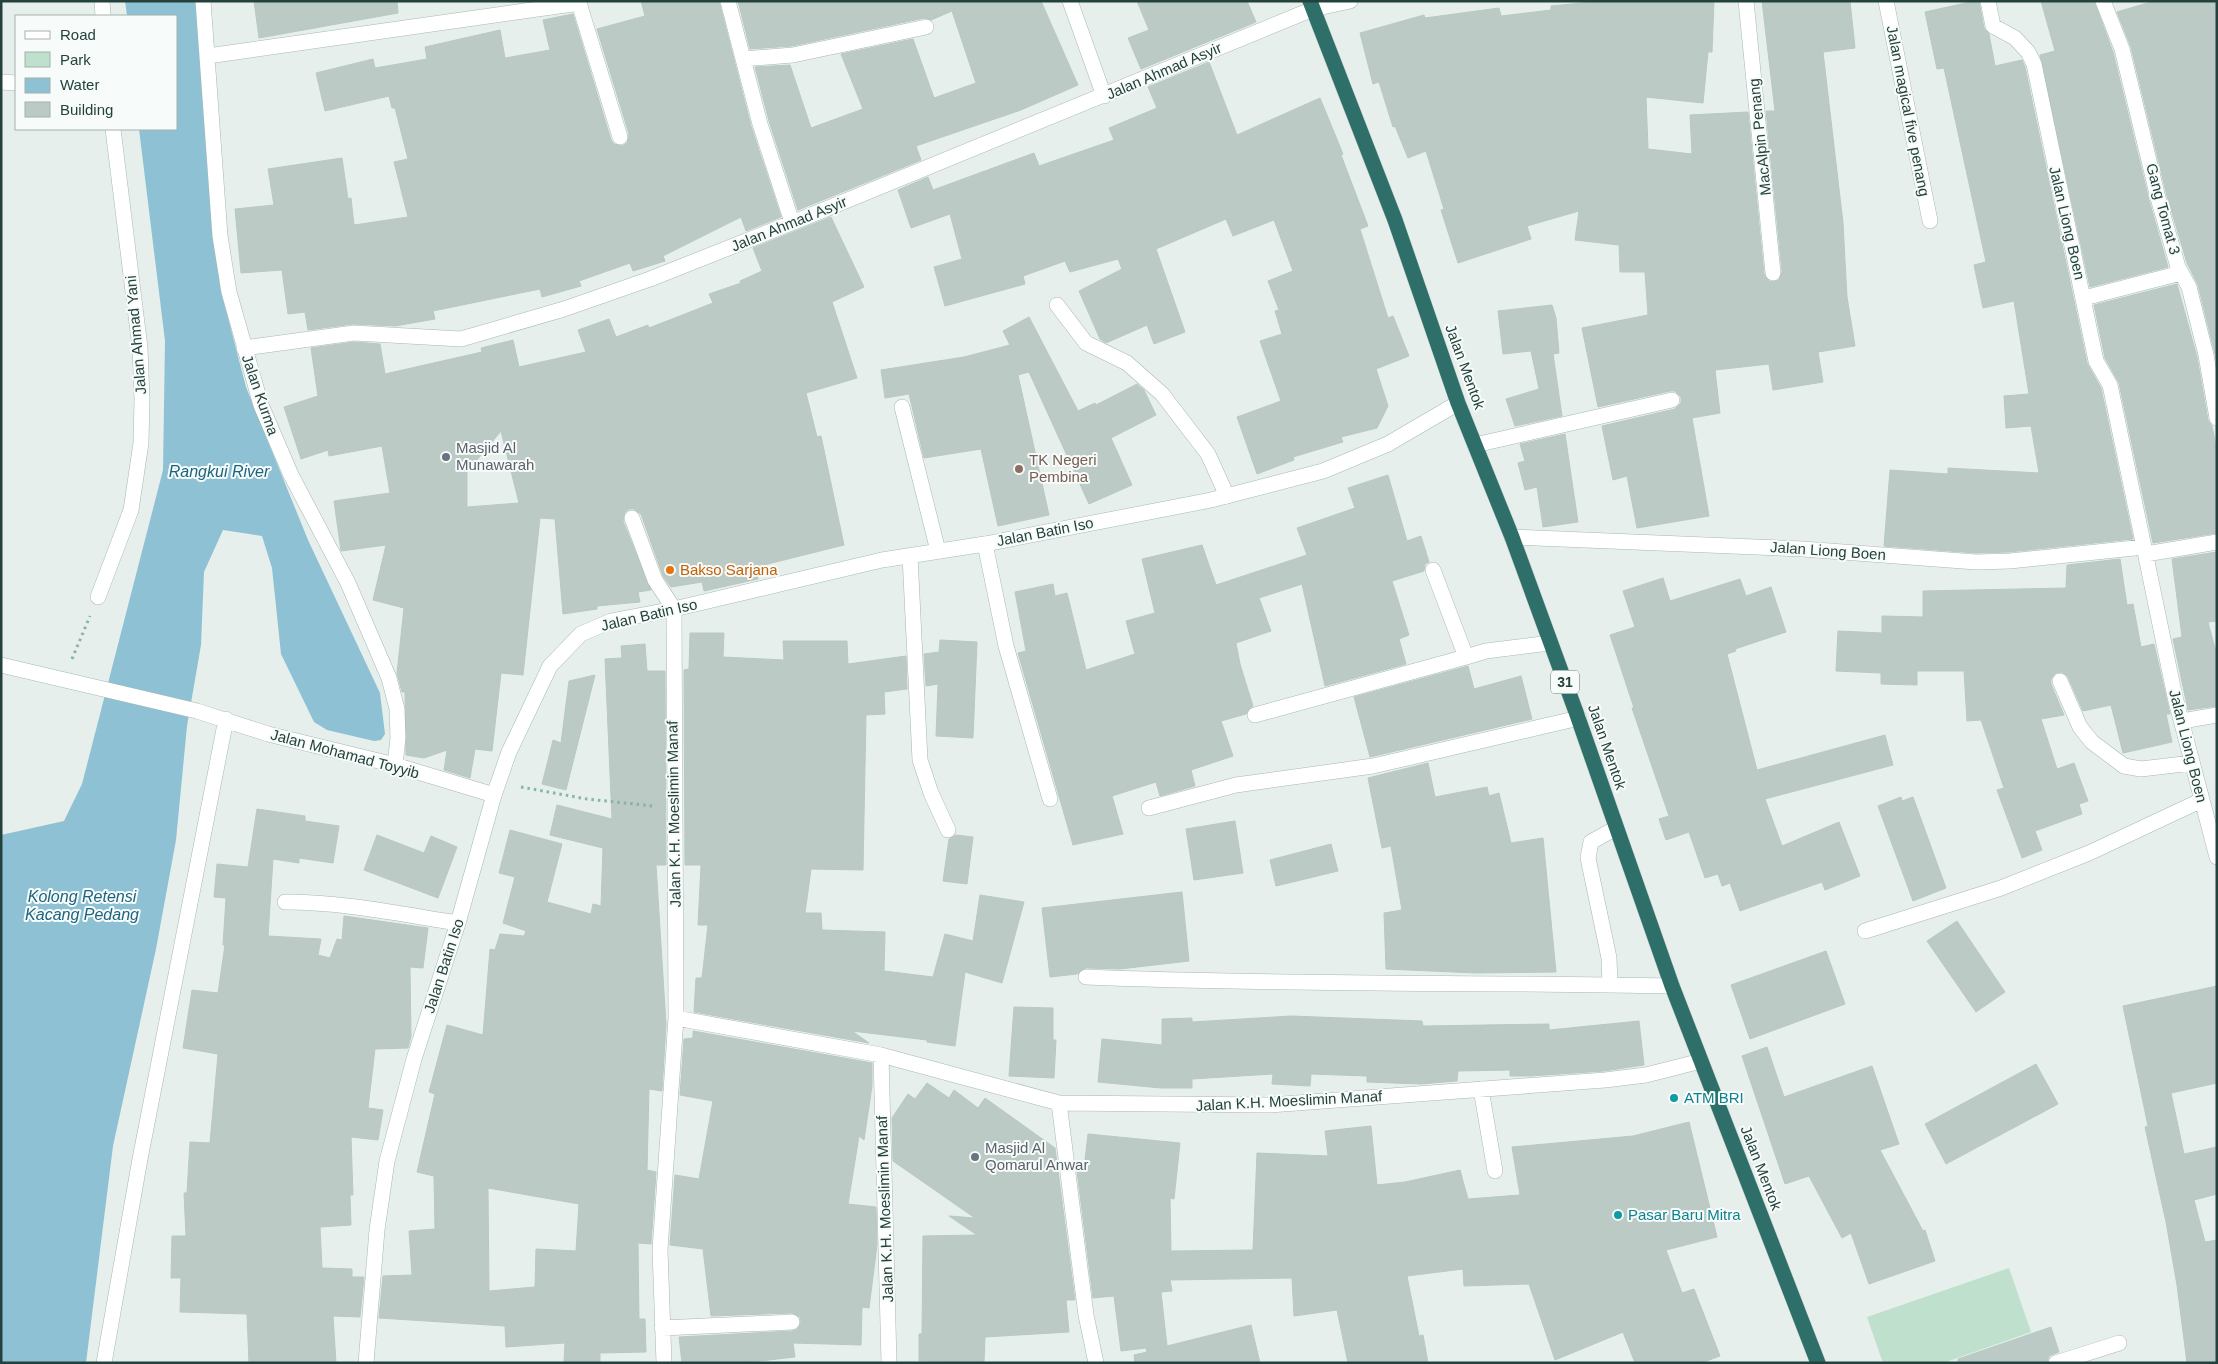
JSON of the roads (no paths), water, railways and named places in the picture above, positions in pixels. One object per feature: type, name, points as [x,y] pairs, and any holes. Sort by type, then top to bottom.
[{"type":"highway","name":"Jalan Mentok","points":[[1311,5],[1395,220],[1458,403],[1512,537],[1579,718],[1672,986],[1816,1362]]},
{"type":"street","points":[[102,1],[103,15]]},
{"type":"street","name":"Jalan Kurma","points":[[203,1],[220,236],[229,292],[261,405],[290,475],[348,583],[389,678],[397,708],[398,738],[395,765]]},
{"type":"street","points":[[728,1],[760,124],[792,222]]},
{"type":"street","points":[[1070,1],[1104,96]]},
{"type":"street","name":"Jalan Ahmad Asyir","points":[[244,348],[354,333],[461,340],[564,309],[650,279],[1104,96],[1311,5],[1350,1]]},
{"type":"street","name":"MacAlpin Penang","points":[[1746,1],[1774,273]]},
{"type":"street","name":"Jalan magical five penang","points":[[1886,1],[1930,221]]},
{"type":"street","name":"Jalan Liong Boen","points":[[1988,1],[1993,26],[2015,38],[2028,52],[2034,64],[2096,361],[2110,385],[2182,721],[2217,857]]},
{"type":"street","name":"Gang Tomat 3","points":[[2103,1],[2122,49],[2158,198],[2181,273],[2192,295],[2206,355],[2217,418]]},
{"type":"street","points":[[208,56],[576,2],[620,137]]},
{"type":"street","points":[[743,59],[793,55],[926,27]]},
{"type":"street","points":[[1,82],[15,83]]},
{"type":"street","name":"Jalan Ahmad Yani","points":[[98,597],[131,510],[141,443],[140,348],[113,130]]},
{"type":"street","points":[[2084,298],[2181,273]]},
{"type":"street","points":[[1057,306],[1086,343],[1128,363],[1162,394],[1208,454],[1227,496]]},
{"type":"street","points":[[1475,445],[1672,400]]},
{"type":"street","name":"Jalan Batin Iso","points":[[366,1363],[378,1230],[387,1161],[414,1059],[458,923],[496,789],[509,752],[550,666],[566,647],[581,634],[611,621],[674,609],[872,562],[985,544],[1227,496],[1323,471],[1364,456],[1410,432],[1458,403]]},
{"type":"street","points":[[902,407],[938,551]]},
{"type":"street","points":[[632,518],[655,580],[674,609]]},
{"type":"street","name":"Jalan Liong Boen","points":[[1512,537],[1804,549],[1976,562],[2010,562],[2145,551]]},
{"type":"street","points":[[2145,551],[2217,542]]},
{"type":"street","points":[[985,544],[1006,646],[1050,799]]},
{"type":"street","points":[[910,556],[920,760],[931,793],[948,830]]},
{"type":"street","points":[[1433,570],[1466,657]]},
{"type":"street","name":"Jalan K.H. Moeslimin Manaf","points":[[664,1363],[660,1250],[676,1018],[674,609]]},
{"type":"street","points":[[1255,715],[1486,651],[1550,643]]},
{"type":"street","name":"Jalan Mohamad Toyyib","points":[[1,664],[197,711],[268,734],[496,789]]},
{"type":"street","points":[[2060,681],[2080,727],[2092,742],[2124,766],[2141,769],[2192,763]]},
{"type":"street","points":[[2182,721],[2217,715]]},
{"type":"street","points":[[1149,808],[1236,785],[1373,766],[1579,718]]},
{"type":"street","points":[[104,1363],[140,1159],[226,720]]},
{"type":"street","points":[[1865,931],[2000,888],[2089,853],[2202,800]]},
{"type":"street","points":[[1610,984],[1609,958],[1588,858],[1591,842],[1616,828]]},
{"type":"street","points":[[285,902],[316,902],[360,906],[458,923]]},
{"type":"street","points":[[1086,977],[1214,982],[1672,986]]},
{"type":"street","name":"Jalan K.H. Moeslimin Manaf","points":[[676,1018],[881,1055],[1059,1103],[1269,1105],[1613,1079],[1646,1075],[1701,1061]]},
{"type":"street","name":"Jalan K.H. Moeslimin Manaf","points":[[881,1055],[889,1363]]},
{"type":"street","points":[[1481,1089],[1495,1170]]},
{"type":"street","points":[[1059,1103],[1086,1315],[1096,1363]]},
{"type":"street","points":[[662,1328],[792,1322]]},
{"type":"street","points":[[2056,1363],[2119,1342]]},
{"type":"water","points":[[125,1],[198,1],[220,287],[246,387],[308,540],[380,693],[385,734],[381,740],[374,741],[327,730],[314,722],[281,654],[272,568],[262,536],[223,530],[204,572],[201,645],[187,726],[176,840],[156,949],[113,1146],[86,1363],[1,1363],[1,835],[64,821],[82,784],[163,470],[165,341],[139,130],[178,130],[178,15],[127,15]]},
{"type":"place","name":"Masjid Al Munawarah","points":[[446,457]]},
{"type":"place","name":"TK Negeri Pembina","points":[[1019,469]]},
{"type":"place","name":"Bakso Sarjana","points":[[670,570]]},
{"type":"place","name":"ATM BRI","points":[[1674,1098]]},
{"type":"place","name":"Masjid Al Qomarul Anwar","points":[[975,1157]]},
{"type":"place","name":"Pasar Baru Mitra","points":[[1618,1215]]},
{"type":"water label","name":"Rangkui River","points":[[219,471]]},
{"type":"water label","name":"Kolong Retensi Kacang Pedang","points":[[82,905]]}]
